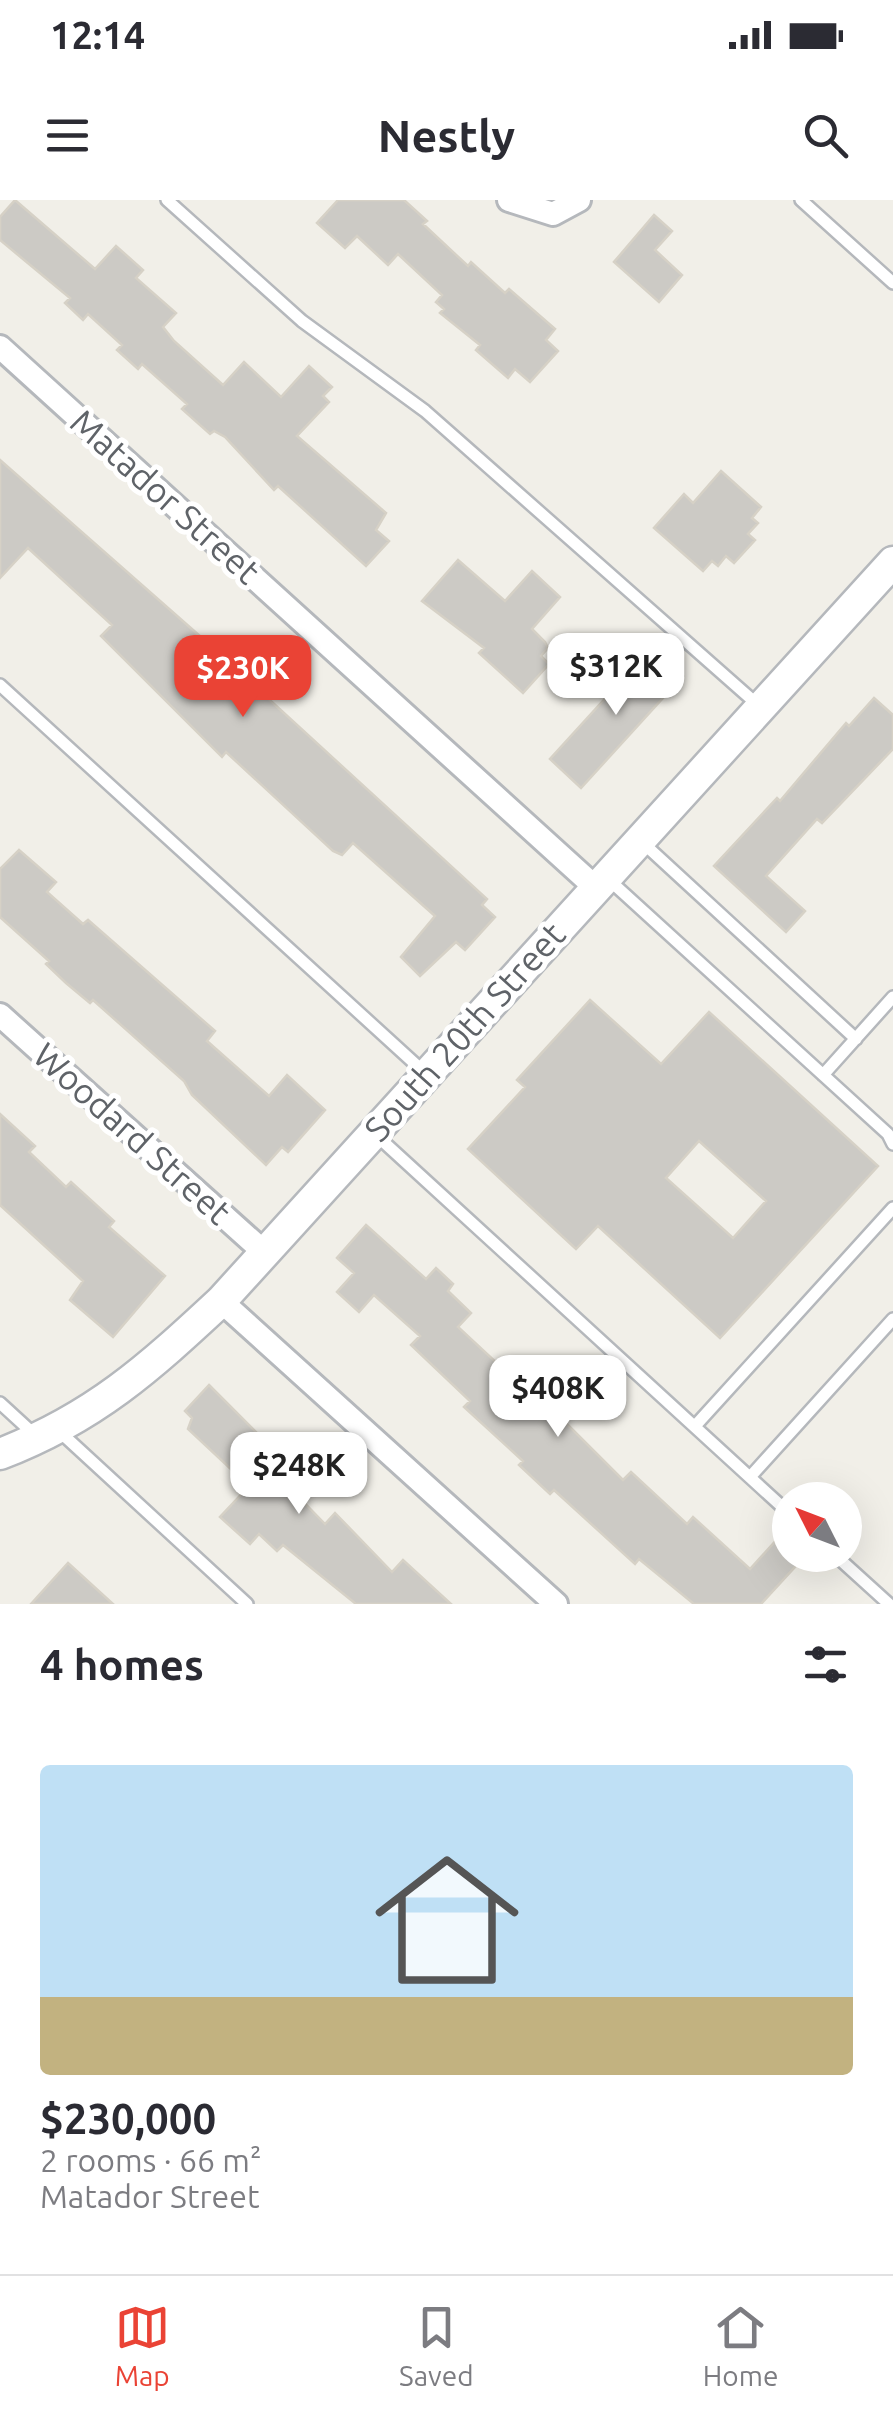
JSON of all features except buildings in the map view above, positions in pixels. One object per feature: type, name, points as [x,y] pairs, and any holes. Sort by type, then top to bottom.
[{"type":"street","points":[[509,200],[552,214],[579,200]]},
{"type":"street","name":"Matador Street","points":[[0,348],[601,883]]},
{"type":"street","name":"South 20th Street","points":[[0,1454],[48,1434],[112,1398],[221,1301],[893,562]]},
{"type":"street","name":"Woodard Street","points":[[0,1016],[265,1253]]},
{"type":"street","points":[[221,1301],[556,1604]]},
{"type":"lane","points":[[167,200],[302,321],[425,412],[761,708]]},
{"type":"lane","points":[[802,200],[893,283]]},
{"type":"lane","points":[[0,685],[427,1075]]},
{"type":"lane","points":[[640,840],[856,1039]]},
{"type":"lane","points":[[601,883],[891,1135]]},
{"type":"lane","points":[[823,1075],[893,997]]},
{"type":"lane","points":[[374,1133],[772,1497]]},
{"type":"lane","points":[[695,1426],[893,1208]]},
{"type":"lane","points":[[750,1477],[893,1319]]},
{"type":"lane","points":[[0,1403],[48,1434],[248,1604]]},
{"type":"lane","points":[[854,1572],[889,1604]]}]
